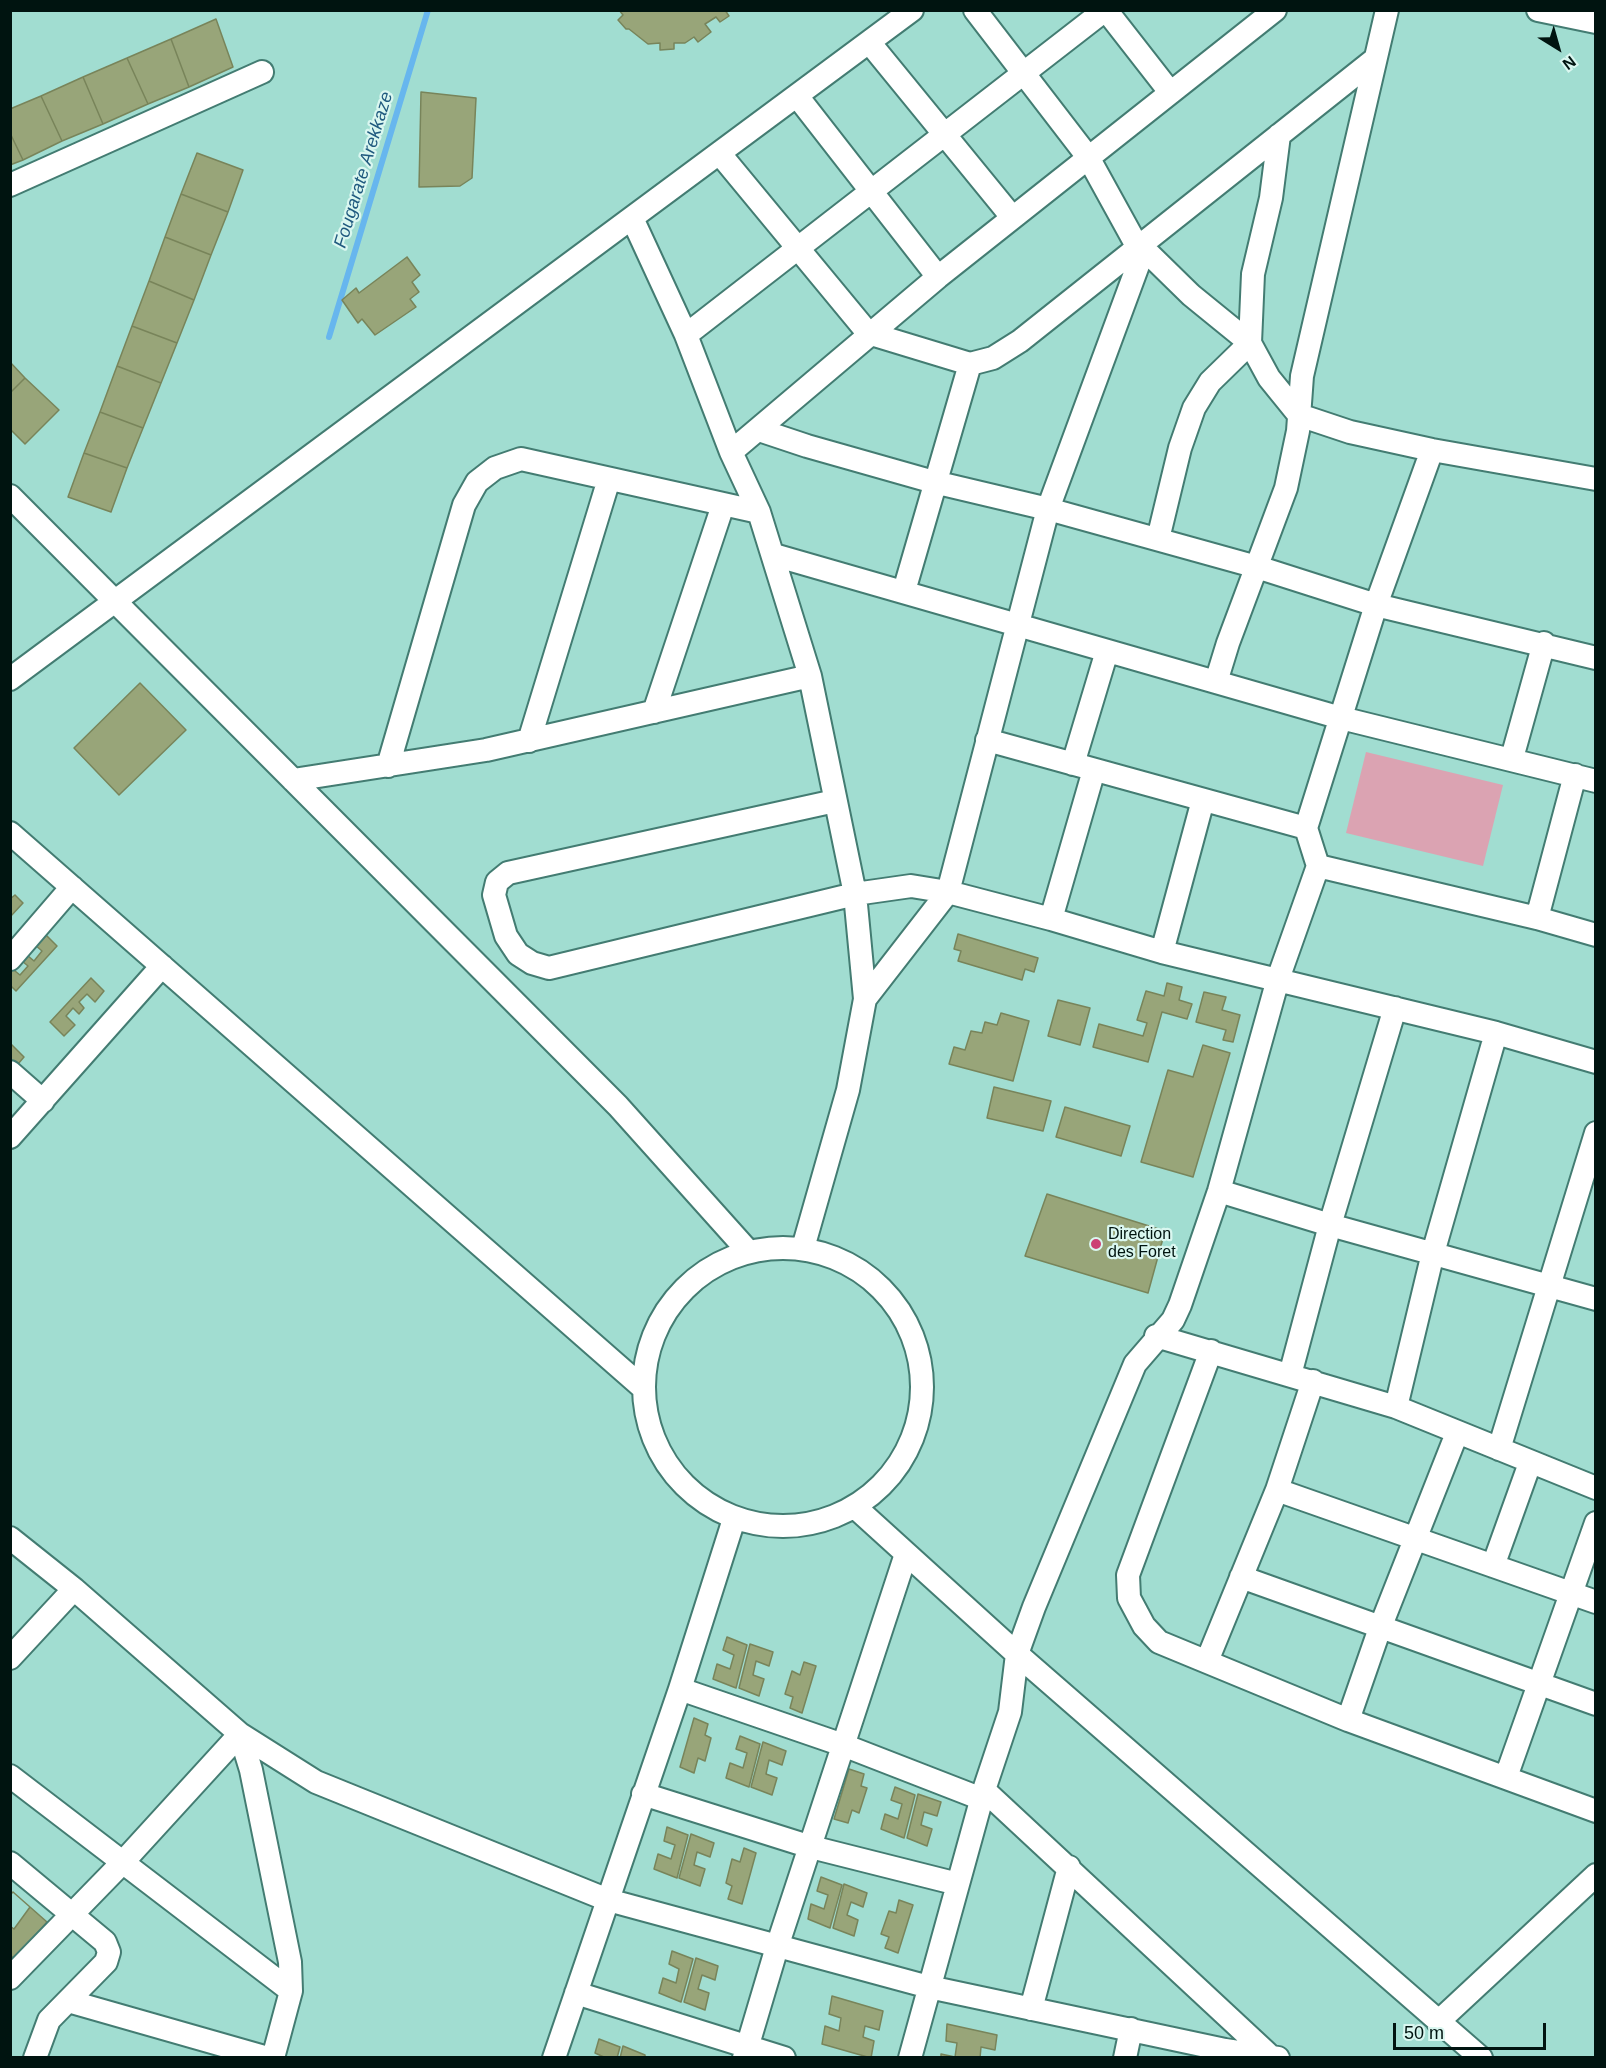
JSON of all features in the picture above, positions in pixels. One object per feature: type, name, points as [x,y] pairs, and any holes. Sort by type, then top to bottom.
[{"type":"street","points":[[10,679],[912,10]]},
{"type":"street","points":[[975,10],[1088,157],[1141,247],[1191,295],[1250,343],[1269,378],[1299,415],[1350,432],[1432,450],[1596,479]]},
{"type":"street","points":[[686,335],[1106,10],[1170,92]]},
{"type":"street","points":[[731,452],[868,333],[938,276],[1275,10]]},
{"type":"street","points":[[1216,682],[1228,643],[1286,488],[1296,448],[1302,376],[1387,10]]},
{"type":"street","points":[[1538,10],[1596,22]]},
{"type":"street","points":[[870,42],[1012,217]]},
{"type":"street","points":[[720,154],[868,333],[970,364],[993,358],[1020,341],[1375,59]]},
{"type":"street","points":[[10,185],[262,72]]},
{"type":"street","points":[[797,96],[938,276]]},
{"type":"street","points":[[1158,539],[1180,448],[1194,408],[1210,382],[1250,343],[1253,274],[1271,198],[1279,135]]},
{"type":"street","points":[[632,218],[686,335],[731,452],[759,512],[774,555],[810,676],[855,894],[865,999],[848,1089],[803,1248]]},
{"type":"street","points":[[865,999],[948,892],[987,740],[1020,627],[1048,509],[1141,247]]},
{"type":"street","points":[[904,591],[970,364]]},
{"type":"street","points":[[759,430],[934,482],[1048,509],[1158,539],[1376,604],[1544,643],[1596,658]]},
{"type":"street","points":[[910,2058],[983,1795],[1010,1712],[1017,1654],[1034,1607],[1135,1364],[1156,1336],[1173,1320],[1180,1305],[1219,1191],[1278,979],[1318,866],[1306,828],[1376,604],[1432,450]]},
{"type":"street","points":[[388,766],[465,505],[477,482],[495,468],[521,459],[759,512]]},
{"type":"street","points":[[529,741],[609,479]]},
{"type":"street","points":[[10,496],[618,1106],[748,1251]]},
{"type":"street","points":[[654,712],[723,505]]},
{"type":"street","points":[[774,555],[1341,718],[1512,758],[1585,778],[1537,918]]},
{"type":"street","points":[[1512,758],[1544,643]]},
{"type":"street","points":[[1051,919],[1107,651]]},
{"type":"street","points":[[292,780],[529,741],[810,676]]},
{"type":"street","points":[[987,740],[1306,828]]},
{"type":"street","points":[[1162,952],[1203,800]]},
{"type":"street","points":[[835,801],[508,873],[497,882],[494,895],[506,936],[518,954],[532,963],[549,968],[855,894],[911,886],[948,892],[1051,919],[1162,952],[1496,1033],[1596,1062]]},
{"type":"street","points":[[10,833],[642,1387]]},
{"type":"street","points":[[1318,866],[1537,918],[1596,935]]},
{"type":"street","points":[[10,959],[72,887]]},
{"type":"street","points":[[10,1137],[162,966]]},
{"type":"street","points":[[1290,1375],[1330,1225],[1395,1008]]},
{"type":"street","points":[[1396,1407],[1433,1253],[1496,1033]]},
{"type":"street","points":[[10,1072],[43,1101]]},
{"type":"street","points":[[1499,1449],[1596,1133]]},
{"type":"street","points":[[1219,1191],[1330,1225],[1596,1299]]},
{"type":"street","points":[[776,1247],[803,1248],[844,1260],[879,1284],[906,1318],[921,1358],[923,1401],[911,1443],[888,1479],[855,1507],[817,1523],[775,1527],[734,1519],[697,1498],[667,1467],[648,1429],[642,1387],[647,1350],[662,1316],[684,1287],[714,1265],[748,1251],[776,1247]]},
{"type":"street","points":[[1156,1336],[1396,1407],[1596,1488]]},
{"type":"street","points":[[1211,1351],[1128,1575],[1129,1598],[1144,1626],[1159,1642],[1348,1720],[1596,1811]]},
{"type":"street","points":[[1207,1661],[1277,1490],[1313,1381]]},
{"type":"street","points":[[1348,1720],[1380,1628],[1457,1433]]},
{"type":"street","points":[[1493,1566],[1530,1463]]},
{"type":"street","points":[[1277,1490],[1596,1602]]},
{"type":"street","points":[[855,1507],[1017,1654],[1481,2058]]},
{"type":"street","points":[[554,2058],[680,1689],[734,1519]]},
{"type":"street","points":[[1506,1777],[1596,1523]]},
{"type":"street","points":[[10,1538],[74,1589],[240,1734],[316,1782],[608,1900],[929,1987],[1225,2050],[1274,2056]]},
{"type":"street","points":[[745,2052],[777,1947],[906,1554]]},
{"type":"street","points":[[1241,1577],[1596,1704]]},
{"type":"street","points":[[10,1658],[74,1589]]},
{"type":"street","points":[[680,1689],[983,1795],[1069,1867],[1274,2056]]},
{"type":"street","points":[[10,1978],[123,1862],[240,1734]]},
{"type":"street","points":[[68,2001],[270,2058],[291,1991],[290,1962],[251,1770],[240,1734]]},
{"type":"street","points":[[10,1776],[291,1991]]},
{"type":"street","points":[[643,1794],[811,1847],[958,1884]]},
{"type":"street","points":[[10,1863],[105,1942],[109,1952],[105,1962],[45,2027],[35,2058]]},
{"type":"street","points":[[1030,2009],[1069,1867]]},
{"type":"street","points":[[1438,2022],[1596,1875]]},
{"type":"street","points":[[576,1993],[745,2052],[784,2058]]},
{"type":"street","points":[[1125,2058],[1131,2029]]},
{"type":"shaded area","points":[[1366,752],[1503,785],[1483,866],[1346,833]]},
{"type":"building","points":[[619,10],[725,10],[729,16],[720,22],[716,17],[705,24],[711,32],[698,42],[694,37],[685,43],[674,43],[674,49],[660,50],[660,43],[648,44],[626,29],[618,20],[623,15]]},
{"type":"building","points":[[216,19],[233,67],[189,87],[171,39]]},
{"type":"building","points":[[171,39],[189,87],[148,104],[127,58]]},
{"type":"building","points":[[127,58],[148,104],[103,124],[83,77]]},
{"type":"building","points":[[83,77],[103,124],[62,141],[41,96]]},
{"type":"building","points":[[421,92],[476,98],[472,178],[460,186],[419,187]]},
{"type":"building","points":[[41,96],[62,141],[23,160],[10,133],[10,109]]},
{"type":"building","points":[[10,133],[23,160],[10,165]]},
{"type":"building","points":[[197,153],[243,170],[228,212],[181,194]]},
{"type":"building","points":[[181,194],[228,212],[211,255],[165,237]]},
{"type":"building","points":[[165,237],[211,255],[194,300],[149,281]]},
{"type":"building","points":[[407,257],[420,275],[412,282],[419,292],[410,299],[416,307],[375,335],[362,319],[358,323],[342,300],[356,288],[359,293]]},
{"type":"building","points":[[149,281],[194,300],[177,343],[132,326]]},
{"type":"building","points":[[132,326],[177,343],[161,383],[117,366]]},
{"type":"building","points":[[10,362],[25,378],[10,393]]},
{"type":"building","points":[[117,366],[161,383],[143,428],[100,412]]},
{"type":"building","points":[[25,378],[59,410],[25,444],[10,429],[10,393]]},
{"type":"building","points":[[100,412],[143,428],[127,468],[84,453]]},
{"type":"building","points":[[84,453],[127,468],[111,512],[68,497]]},
{"type":"building","points":[[140,683],[186,730],[119,795],[74,748]]},
{"type":"building","points":[[15,895],[23,903],[10,917],[10,899]]},
{"type":"building","points":[[44,933],[57,946],[16,991],[10,985],[10,967],[20,975],[28,966],[22,961],[27,955],[34,961],[42,951],[34,944]]},
{"type":"building","points":[[958,934],[1038,958],[1034,972],[1025,969],[1022,980],[958,961],[961,951],[954,949]]},
{"type":"building","points":[[91,978],[104,991],[95,1002],[87,994],[79,1002],[84,1008],[79,1014],[73,1008],[66,1016],[75,1025],[64,1036],[50,1022]]},
{"type":"building","points":[[1167,983],[1182,987],[1179,1000],[1192,1004],[1187,1019],[1162,1012],[1148,1062],[1093,1047],[1099,1024],[1143,1036],[1147,1023],[1137,1020],[1146,991],[1164,996]]},
{"type":"building","points":[[1204,992],[1226,997],[1222,1010],[1240,1015],[1233,1042],[1223,1040],[1226,1030],[1196,1022]]},
{"type":"building","points":[[1058,1000],[1090,1008],[1080,1045],[1048,1036]]},
{"type":"building","points":[[1001,1013],[1029,1021],[1013,1081],[949,1064],[954,1047],[965,1050],[971,1031],[982,1033],[985,1022],[997,1025]]},
{"type":"building","points":[[10,1043],[24,1057],[12,1071],[10,1069]]},
{"type":"building","points":[[1203,1045],[1230,1053],[1193,1177],[1141,1162],[1168,1070],[1193,1077]]},
{"type":"building","points":[[994,1087],[1051,1101],[1043,1131],[987,1118]]},
{"type":"building","points":[[1065,1107],[1130,1126],[1121,1156],[1056,1137]]},
{"type":"building","name":"Direction des Foret","points":[[1047,1194],[1165,1231],[1148,1293],[1025,1256]]},
{"type":"building","points":[[727,1637],[747,1645],[736,1688],[713,1679],[717,1664],[730,1669],[734,1655],[723,1650]]},
{"type":"building","points":[[750,1644],[773,1652],[769,1666],[756,1661],[753,1675],[764,1679],[759,1696],[739,1688]]},
{"type":"building","points":[[804,1662],[816,1666],[802,1713],[790,1708],[793,1697],[785,1694],[792,1671],[800,1675]]},
{"type":"building","points":[[694,1718],[708,1724],[705,1735],[711,1738],[705,1761],[698,1758],[694,1773],[680,1767]]},
{"type":"building","points":[[740,1736],[760,1744],[749,1787],[726,1778],[730,1763],[743,1768],[747,1753],[736,1749]]},
{"type":"building","points":[[763,1742],[786,1751],[782,1765],[769,1760],[766,1774],[777,1778],[772,1795],[751,1787]]},
{"type":"building","points":[[849,1769],[864,1774],[861,1786],[867,1788],[859,1813],[852,1810],[848,1823],[834,1819]]},
{"type":"building","points":[[895,1787],[915,1795],[904,1838],[881,1829],[885,1814],[898,1819],[902,1804],[891,1800]]},
{"type":"building","points":[[918,1794],[941,1802],[937,1816],[924,1812],[921,1825],[932,1829],[927,1846],[907,1838]]},
{"type":"building","points":[[667,1827],[688,1835],[677,1878],[654,1869],[658,1854],[671,1859],[675,1845],[664,1841]]},
{"type":"building","points":[[691,1834],[714,1843],[710,1857],[697,1852],[694,1865],[705,1869],[700,1886],[679,1878]]},
{"type":"building","points":[[744,1848],[756,1853],[742,1904],[728,1899],[732,1886],[726,1883],[732,1859],[740,1862]]},
{"type":"building","points":[[821,1877],[842,1885],[830,1928],[808,1919],[811,1904],[824,1909],[828,1895],[817,1891]]},
{"type":"building","points":[[844,1884],[867,1893],[863,1907],[851,1902],[847,1915],[858,1920],[854,1936],[833,1928]]},
{"type":"building","points":[[13,1892],[47,1922],[15,1959],[10,1955],[10,1895]]},
{"type":"building","points":[[13,1892],[30,1907],[14,1929],[10,1926],[10,1895]]},
{"type":"building","points":[[899,1900],[913,1905],[898,1953],[885,1948],[889,1937],[881,1934],[889,1911],[896,1913]]},
{"type":"building","points":[[672,1951],[693,1959],[681,2002],[659,1993],[663,1978],[676,1983],[679,1969],[669,1964]]},
{"type":"building","points":[[696,1958],[718,1966],[715,1980],[702,1975],[698,1989],[709,1993],[705,2010],[684,2002]]},
{"type":"building","points":[[832,1996],[883,2011],[879,2030],[865,2026],[863,2037],[874,2041],[871,2058],[822,2044],[825,2026],[839,2031],[841,2018],[829,2014]]},
{"type":"building","points":[[947,2024],[997,2035],[995,2050],[981,2047],[980,2058],[941,2058],[941,2054],[955,2057],[957,2043],[946,2041]]},
{"type":"building","points":[[599,2039],[620,2047],[617,2058],[606,2058],[595,2053]]},
{"type":"building","points":[[623,2046],[645,2055],[645,2058],[620,2058]]},
{"type":"waterway","name":"Fougarate Arekkaze","points":[[329,337],[428,10]]},
{"type":"place","name":"Direction des Foret","points":[[1096,1244]]}]
